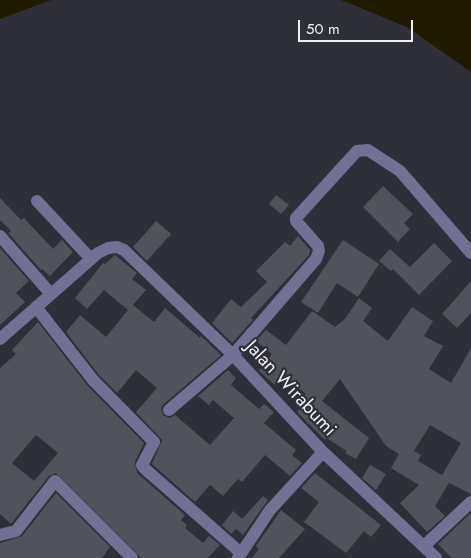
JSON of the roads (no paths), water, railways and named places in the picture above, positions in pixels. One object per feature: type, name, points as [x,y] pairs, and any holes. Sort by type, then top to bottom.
[{"type":"street","points":[[169,410],[233,355],[316,259],[319,251],[318,246],[296,221],[296,218],[362,148],[378,155],[400,171],[471,253]]},
{"type":"street","points":[[0,339],[91,259],[37,201]]},
{"type":"street","points":[[0,236],[51,294]]},
{"type":"street","name":"Jalan Wirabumi","points":[[91,259],[108,248],[117,247],[138,262],[233,355],[323,452],[436,558]]},
{"type":"street","points":[[36,306],[93,380],[154,442],[142,465],[144,468],[239,555],[270,510],[323,452]]},
{"type":"street","points":[[0,535],[16,531],[52,482],[55,481],[132,558]]},
{"type":"street","points":[[424,546],[471,502]]}]
